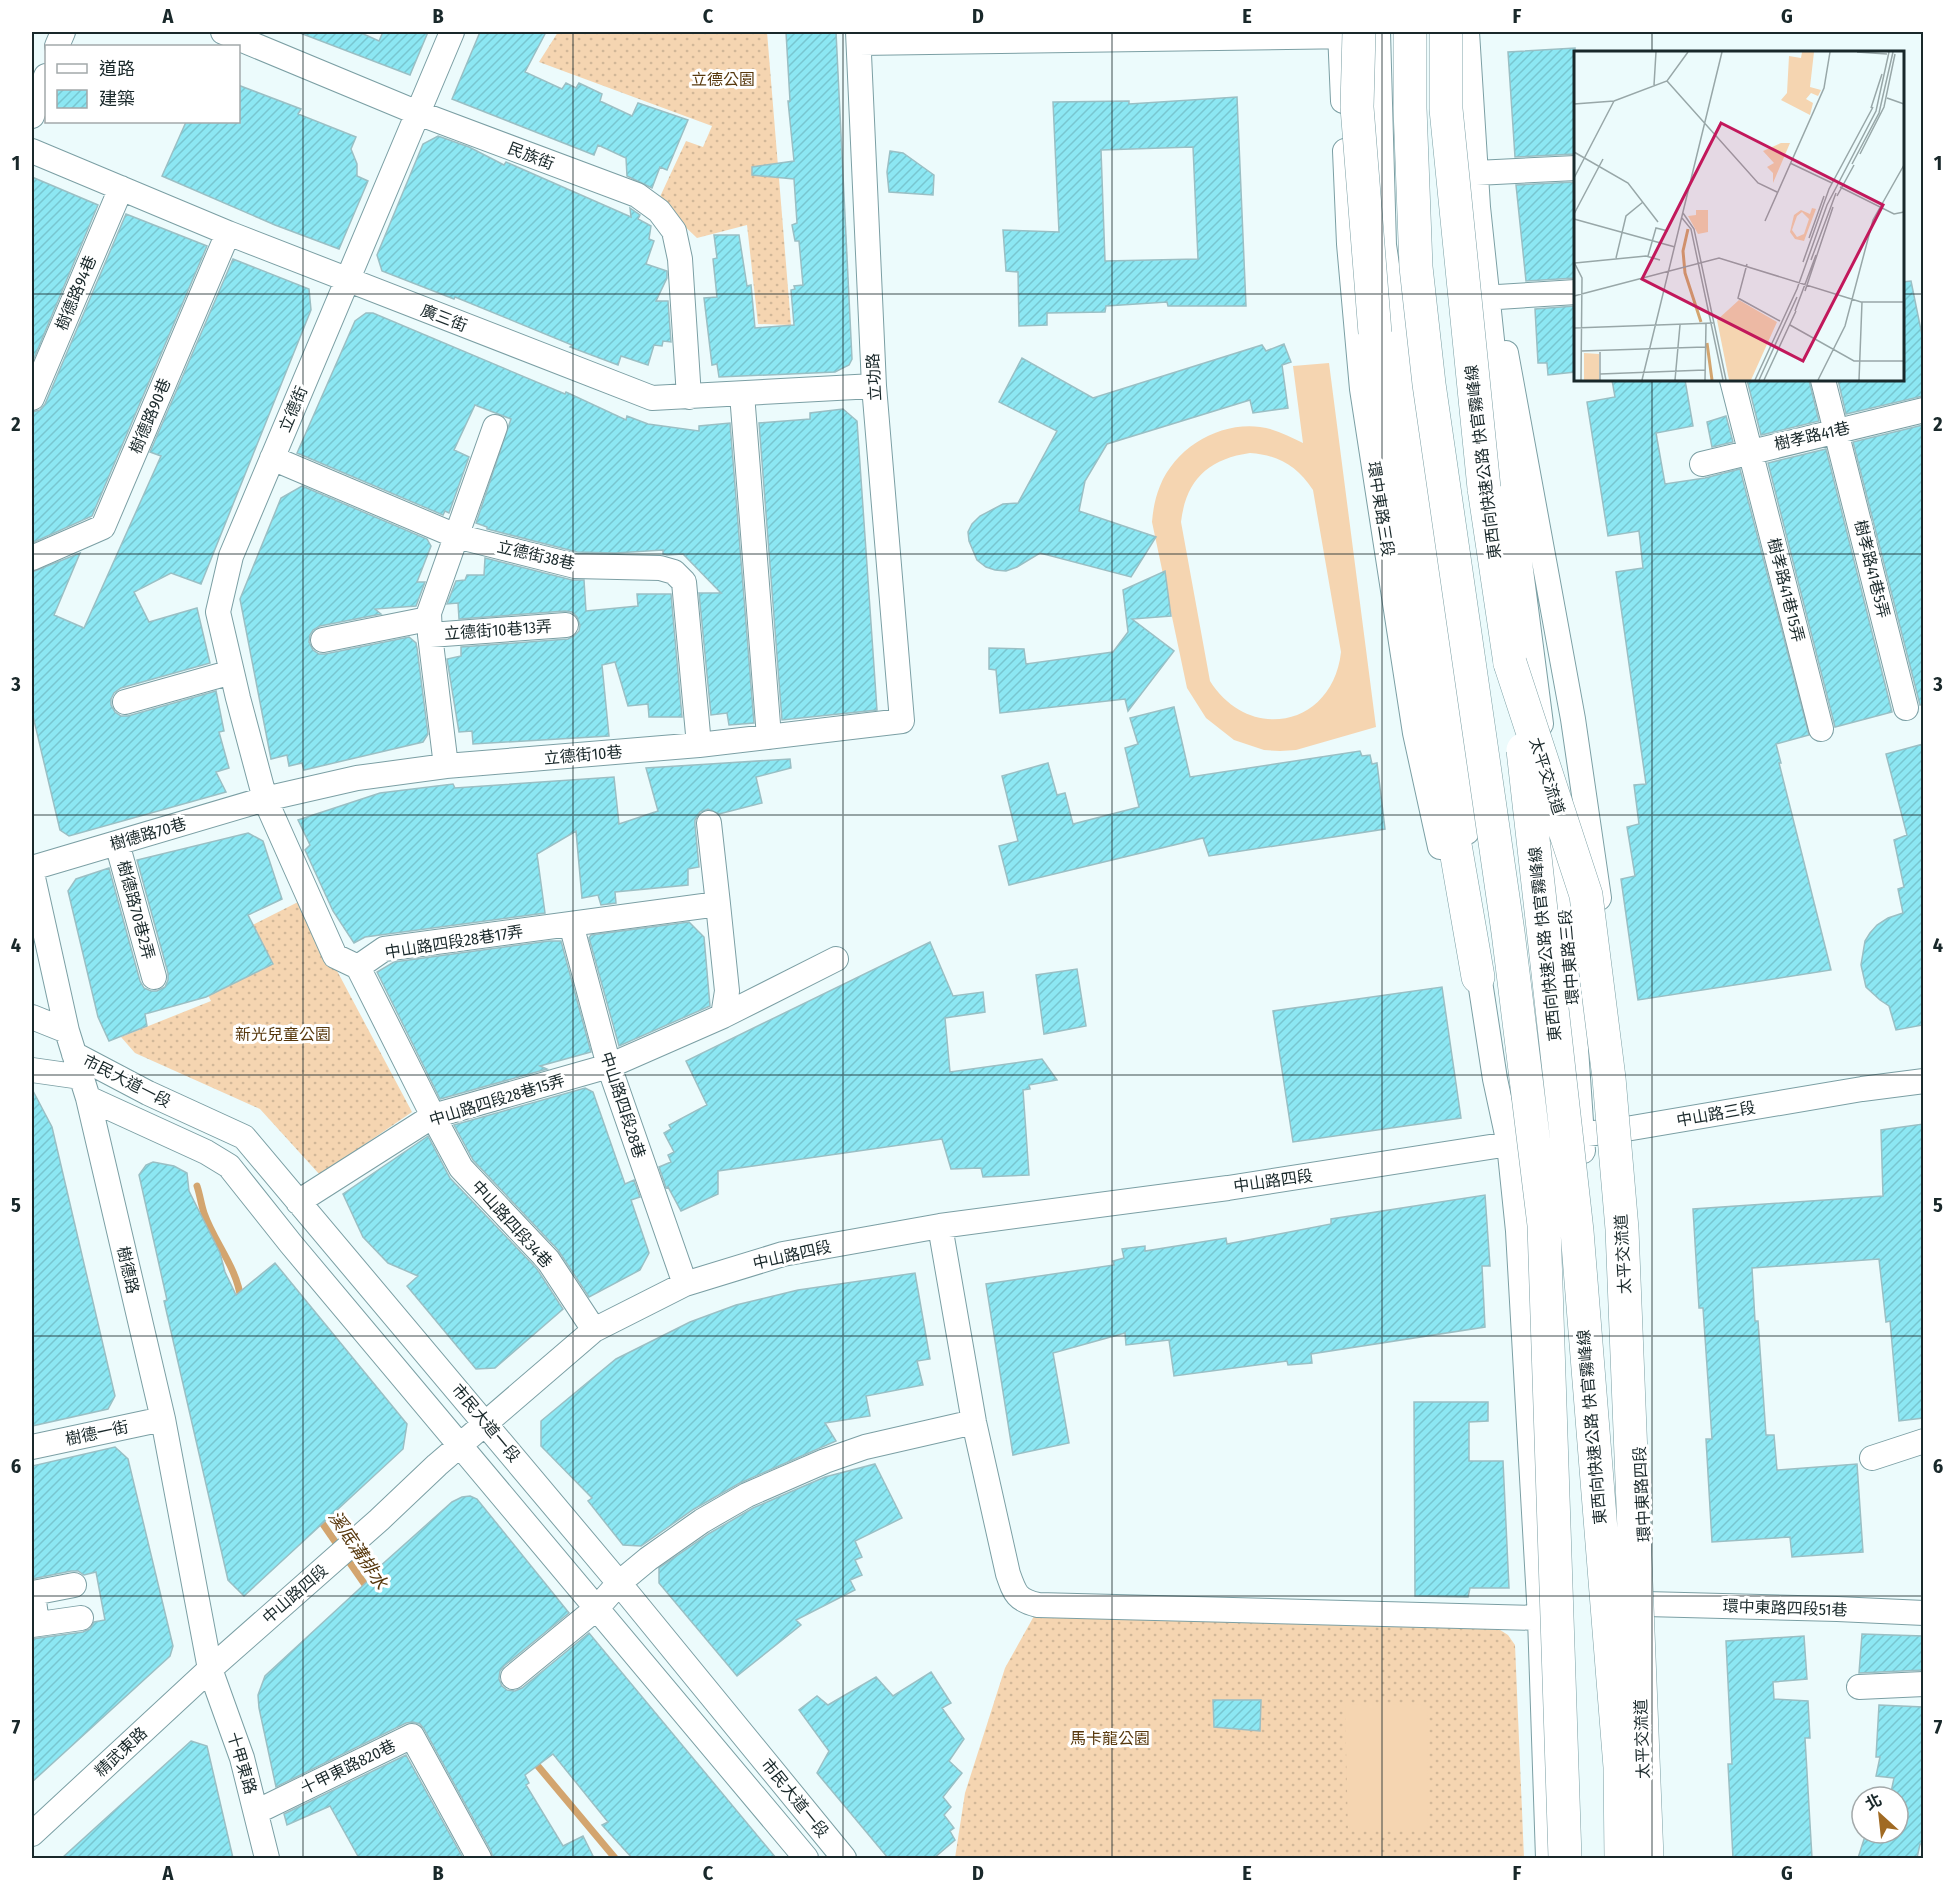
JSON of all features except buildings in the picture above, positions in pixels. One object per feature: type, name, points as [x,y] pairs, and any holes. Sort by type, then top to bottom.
[{"type":"highway","name":"東西向快速公路 快官霧峰線","points":[[1410,32],[1410,108],[1416,267],[1429,384],[1508,932],[1544,1225],[1565,1858]]},
{"type":"highway","name":"東西向快速公路 快官霧峰線","points":[[1446,32],[1446,109],[1484,488],[1524,758],[1577,1231],[1620,1767],[1621,1858]]},
{"type":"highway","points":[[1359,33],[1357,107],[1375,333],[1446,793],[1478,977]]},
{"type":"highway","name":"太平交流道","points":[[1510,663],[1586,895],[1609,1078],[1622,1229],[1647,1858]]},
{"type":"street","name":"民族街","points":[[223,32],[265,40],[418,113],[637,195],[658,211],[674,231],[680,259],[689,397]]},
{"type":"street","name":"立德街","points":[[265,800],[218,612],[231,556],[453,32]]},
{"type":"street","name":"環中東路三段","points":[[1467,32],[1478,207],[1496,378],[1568,930],[1582,1135]]},
{"type":"street","points":[[858,37],[1475,32]]},
{"type":"street","name":"環中東路三段","points":[[1359,33],[1349,244],[1362,389],[1415,733],[1441,852],[1478,977]]},
{"type":"street","name":"環中東路三段","points":[[1359,33],[1384,245],[1457,730],[1478,977],[1495,1079],[1509,1144]]},
{"type":"street","name":"立功路","points":[[858,37],[874,386],[902,722]]},
{"type":"street","points":[[32,116],[45,79]]},
{"type":"street","name":"廣三街","points":[[32,151],[228,233],[652,398],[874,386]]},
{"type":"street","points":[[1476,173],[1574,168]]},
{"type":"street","name":"樹德路94巷","points":[[32,398],[121,188]]},
{"type":"street","name":"環中東路三段","points":[[1478,207],[1498,297],[1504,342],[1573,719],[1603,932],[1626,1129]]},
{"type":"street","name":"樹德路90巷","points":[[32,558],[103,527],[228,233]]},
{"type":"street","points":[[1498,297],[1574,292]]},
{"type":"street","name":"樹孝路41巷15弄","points":[[1732,381],[1821,729]]},
{"type":"street","name":"樹孝路41巷5弄","points":[[1822,381],[1837,430],[1906,708]]},
{"type":"street","points":[[742,394],[769,737]]},
{"type":"street","name":"樹孝路41巷","points":[[1701,464],[1923,410]]},
{"type":"street","name":"立德街10巷13弄","points":[[446,766],[429,613],[495,427]]},
{"type":"street","name":"立德街38巷","points":[[272,458],[456,536],[575,566],[660,568],[674,572],[684,582],[699,746]]},
{"type":"street","name":"立德街10巷13弄","points":[[323,640],[429,627],[566,624]]},
{"type":"street","points":[[124,702],[232,672]]},
{"type":"street","name":"立德街10巷","points":[[265,800],[357,778],[446,766],[699,746],[902,722]]},
{"type":"street","points":[[265,800],[334,956],[358,967]]},
{"type":"street","name":"樹德路70巷","points":[[32,868],[265,800]]},
{"type":"street","points":[[709,822],[728,991],[723,1016]]},
{"type":"street","name":"樹德路70巷2弄","points":[[117,843],[154,977]]},
{"type":"street","name":"樹德路","points":[[32,873],[163,1419],[210,1669]]},
{"type":"street","name":"中山路四段28巷17弄","points":[[358,967],[384,949],[718,904]]},
{"type":"street","name":"中山路四段28巷","points":[[571,924],[609,1066],[685,1284]]},
{"type":"street","name":"中山路四段28巷15弄","points":[[298,1202],[432,1116],[609,1066],[723,1016],[836,959]]},
{"type":"street","name":"中山路四段34巷","points":[[358,967],[432,1116],[461,1168],[548,1260],[594,1330]]},
{"type":"street","points":[[32,1017],[68,1030]]},
{"type":"street","name":"市民大道一段","points":[[75,1054],[148,1093],[244,1137],[619,1582],[844,1858]]},
{"type":"street","name":"市民大道一段","points":[[32,1070],[85,1088],[229,1166],[291,1244],[431,1409],[459,1446],[807,1858]]},
{"type":"street","name":"中山路三段","points":[[1509,1144],[1626,1129],[1862,1089],[1923,1081]]},
{"type":"street","name":"環中東路四段","points":[[1626,1129],[1658,1858]]},
{"type":"street","points":[[1582,1135],[1608,1768],[1614,1858]]},
{"type":"street","points":[[1509,1144],[1518,1231],[1540,1618],[1548,1858]]},
{"type":"street","name":"中山路四段","points":[[210,1669],[459,1446],[594,1330],[685,1284],[783,1254],[940,1226],[1227,1188],[1509,1144]]},
{"type":"street","points":[[940,1226],[974,1422],[1008,1574],[1018,1597],[1024,1602],[1038,1605],[1540,1618]]},
{"type":"street","name":"樹德一街","points":[[32,1447],[163,1419]]},
{"type":"street","points":[[513,1677],[597,1608],[619,1582],[671,1541],[747,1495],[786,1477],[865,1447],[974,1422]]},
{"type":"street","points":[[1872,1458],[1923,1441]]},
{"type":"street","points":[[74,1585],[33,1593],[34,1625],[81,1618]]},
{"type":"street","name":"環中東路四段51巷","points":[[1647,1604],[1838,1609],[1923,1614]]},
{"type":"street","name":"十甲東路","points":[[210,1669],[242,1758],[267,1858]]},
{"type":"street","name":"精武東路","points":[[32,1834],[210,1669]]},
{"type":"street","points":[[1858,1687],[1923,1684]]},
{"type":"street","name":"十甲東路820巷","points":[[256,1812],[412,1736],[479,1858]]},
{"type":"green space","name":"立德公園","points":[[558,32],[767,32],[791,325],[758,324],[747,225],[697,238],[658,201],[686,141],[703,147],[712,126],[539,62]]},
{"type":"green space","points":[[1329,363],[1376,727],[1296,750],[1280,751],[1264,750],[1234,740],[1206,718],[1187,688],[1152,522],[1157,495],[1167,472],[1188,449],[1201,440],[1229,429],[1260,427],[1303,443],[1293,366]],"holes":[[[1260,454],[1278,459],[1294,468],[1313,490],[1341,652],[1335,677],[1323,697],[1307,710],[1288,718],[1267,719],[1246,713],[1227,701],[1210,681],[1181,522],[1188,494],[1194,483],[1211,466],[1235,456]]]},
{"type":"green space","name":"新光兒童公園","points":[[300,901],[412,1112],[320,1175],[260,1109],[135,1053],[121,1037],[211,1001],[189,957]]},
{"type":"green space","name":"馬卡龍公園","points":[[1034,1616],[1497,1628],[1508,1635],[1515,1645],[1524,1858],[955,1858],[965,1793],[1005,1668]]},
{"type":"green space","points":[[1428,1704],[1427,1831],[1348,1831],[1345,1705]]},
{"type":"waterway","name":"溪底溝排水","points":[[197,1186],[204,1213],[235,1277],[241,1300]]},
{"type":"waterway","name":"溪底溝排水","points":[[318,1517],[368,1589]]},
{"type":"waterway","name":"溪底溝排水","points":[[532,1759],[615,1858]]}]
